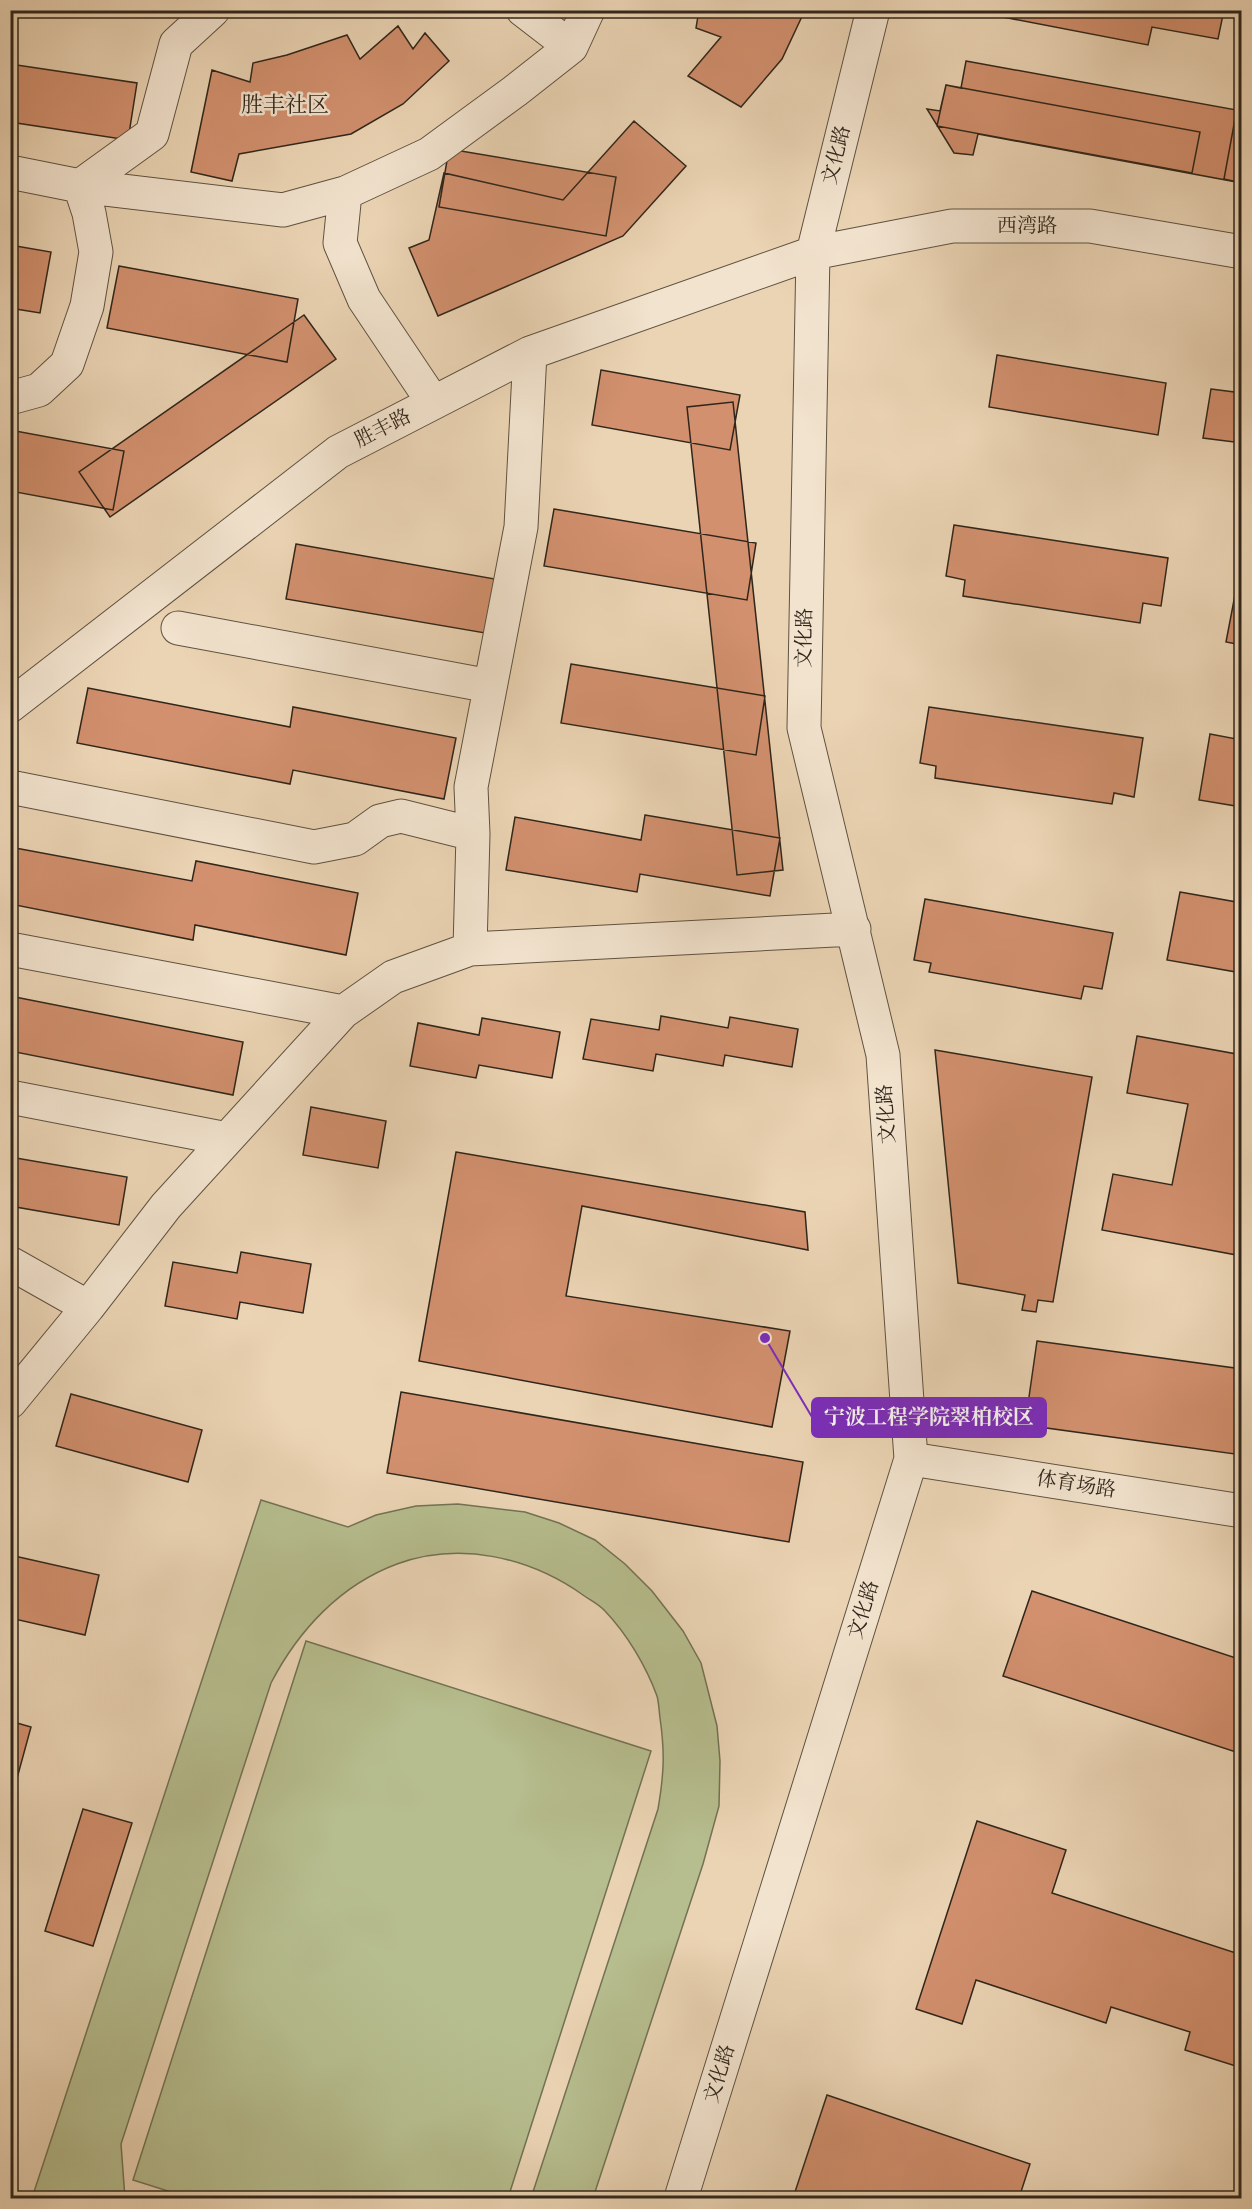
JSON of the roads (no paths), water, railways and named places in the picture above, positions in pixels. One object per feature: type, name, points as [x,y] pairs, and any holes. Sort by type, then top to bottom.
[{"type":"street","points":[[80,186],[152,134],[176,44],[213,10]]},
{"type":"street","points":[[523,10],[571,47]]},
{"type":"street","points":[[10,172],[80,186],[283,210],[345,193],[429,154],[515,91],[571,47],[588,10]]},
{"type":"street","name":"文化路","points":[[681,2199],[911,1459],[883,1055],[804,728],[813,253],[873,10]]},
{"type":"street","points":[[10,398],[39,390],[67,364],[84,316],[96,252],[89,213],[80,186]]},
{"type":"street","points":[[345,193],[340,243],[364,299],[434,402]]},
{"type":"street","name":"西湾路","points":[[813,253],[952,226],[1090,226],[1242,252]]},
{"type":"street","name":"胜丰路","points":[[10,706],[338,452],[530,353],[813,253]]},
{"type":"street","points":[[470,949],[473,834],[471,787],[521,527],[530,353]]},
{"type":"street","points":[[178,628],[490,686]]},
{"type":"street","points":[[10,788],[314,847],[355,839],[380,821],[401,816],[473,834]]},
{"type":"street","points":[[10,1402],[88,1307],[166,1206],[227,1138],[343,1012],[393,977],[470,949],[854,929]]},
{"type":"street","points":[[10,949],[343,1012]]},
{"type":"street","points":[[10,1097],[227,1138]]},
{"type":"street","points":[[10,1263],[88,1307]]},
{"type":"street","name":"体育场路","points":[[911,1459],[1242,1511]]},
{"type":"place","name":"宁波工程学院翠柏校区","points":[[765,1338]]},
{"type":"district","name":"胜丰社区","points":[[285,105]]}]
